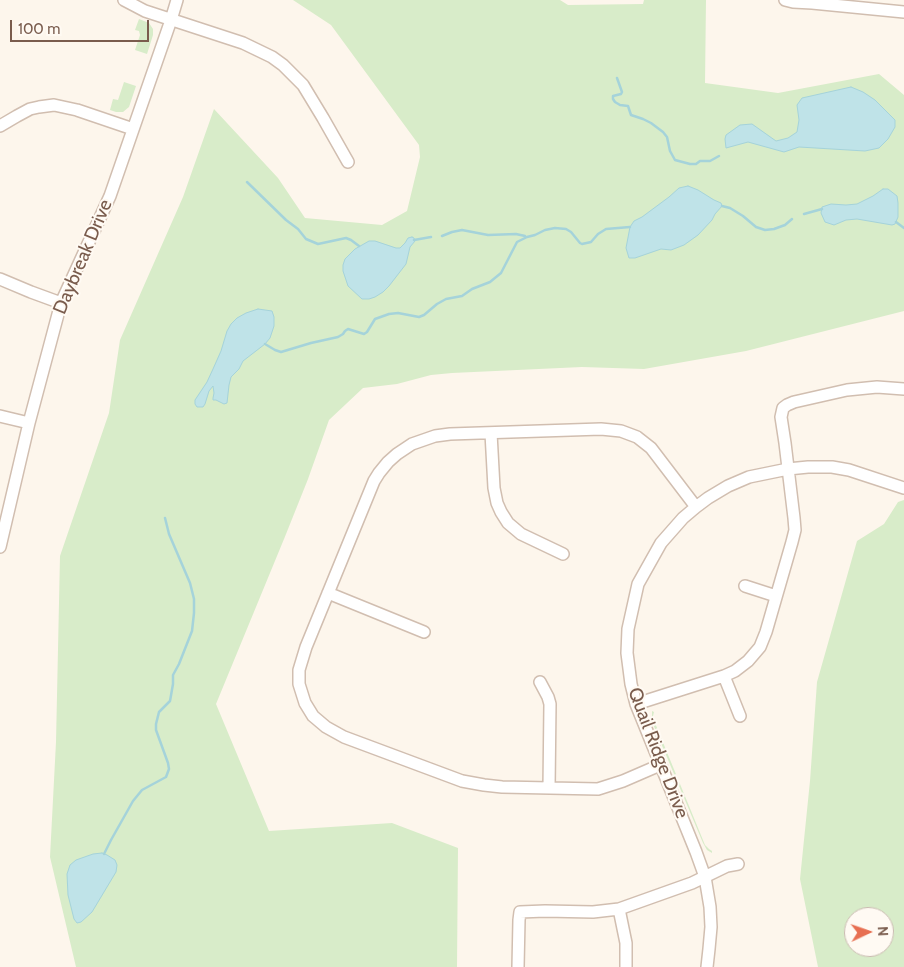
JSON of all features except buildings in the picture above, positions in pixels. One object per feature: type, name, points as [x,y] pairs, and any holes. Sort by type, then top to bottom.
[{"type":"street","points":[[124,0],[145,11],[243,43],[266,54],[283,66],[303,85],[348,162]]},
{"type":"street","name":"Daybreak Drive","points":[[0,547],[29,423],[61,303],[110,196],[172,20],[177,0]]},
{"type":"street","points":[[785,0],[904,12]]},
{"type":"street","points":[[0,126],[30,109],[54,106],[77,110],[134,129]]},
{"type":"street","points":[[0,279],[61,303]]},
{"type":"street","points":[[636,704],[724,676],[745,664],[760,647],[795,530],[781,417],[785,406],[794,402],[847,390],[877,387],[904,389]]},
{"type":"street","points":[[0,416],[29,423]]},
{"type":"street","points":[[660,765],[623,781],[593,789],[493,786],[453,778],[344,737],[321,724],[313,716],[305,703],[299,684],[299,670],[304,651],[368,493],[379,473],[388,462],[412,444],[435,436],[450,434],[615,430],[641,440],[654,451],[696,507]]},
{"type":"street","points":[[492,433],[494,488],[501,512],[521,534],[563,554]]},
{"type":"street","name":"Quail Ridge Drive","points":[[707,967],[710,916],[705,877],[636,704],[630,684],[627,653],[628,629],[638,584],[661,543],[683,518],[728,486],[742,480],[762,473],[788,469],[832,467],[849,470],[904,488]]},
{"type":"street","points":[[745,586],[776,596]]},
{"type":"street","points":[[328,593],[424,632]]},
{"type":"street","points":[[724,676],[740,716]]},
{"type":"street","points":[[540,682],[550,704],[549,788]]},
{"type":"street","points":[[518,967],[520,912],[594,912],[619,909],[692,883],[728,866],[738,864]]},
{"type":"street","points":[[619,909],[626,943],[626,967]]},
{"type":"green space","points":[[293,0],[560,0],[568,5],[643,4],[644,0],[706,0],[705,83],[778,93],[879,74],[904,95],[904,311],[746,351],[644,369],[582,367],[452,373],[431,375],[397,384],[363,388],[329,420],[308,479],[216,704],[269,831],[392,823],[458,848],[457,967],[76,967],[50,857],[56,742],[60,556],[109,413],[120,340],[183,197],[214,109],[278,178],[305,218],[382,225],[407,211],[420,157],[419,145],[331,25]]},
{"type":"green space","points":[[139,19],[149,23],[153,29],[147,54],[135,50],[140,35],[139,31],[135,30]]},
{"type":"green space","points":[[124,82],[136,86],[129,107],[123,112],[110,110],[113,99],[118,100]]},
{"type":"green space","points":[[904,500],[904,967],[818,967],[800,879],[810,781],[817,682],[857,541],[884,524],[898,502]]},
{"type":"green space","points":[[652,711],[654,712],[655,723],[705,845],[712,853],[707,850],[703,843],[653,724]]},
{"type":"water","points":[[851,87],[875,100],[895,120],[895,127],[888,139],[879,148],[865,151],[799,147],[784,152],[748,142],[726,148],[726,135],[740,125],[752,124],[776,141],[788,138],[797,132],[799,120],[797,105],[802,98]]},
{"type":"water","points":[[688,186],[721,203],[722,206],[712,220],[698,235],[684,245],[671,250],[661,249],[635,258],[629,258],[626,248],[630,227],[634,221],[642,217],[679,188]]},
{"type":"water","points":[[883,189],[888,189],[897,196],[898,217],[895,224],[857,219],[846,220],[834,225],[825,222],[821,213],[822,207],[831,204],[857,204]]},
{"type":"water","points":[[412,237],[415,241],[410,247],[406,264],[383,292],[369,299],[362,299],[348,286],[343,265],[345,259],[355,249],[369,241],[400,248],[408,238]]},
{"type":"water","points":[[258,309],[272,311],[274,326],[270,338],[243,361],[239,369],[231,377],[227,403],[224,404],[213,400],[213,386],[203,407],[197,407],[195,400],[207,382],[231,324],[246,313]]},
{"type":"water","points":[[102,853],[115,860],[117,865],[116,872],[92,912],[81,922],[77,923],[74,919],[68,895],[67,874],[70,865],[76,860]]},
{"type":"waterway","points":[[617,78],[622,92],[613,96],[615,102],[628,106],[631,115],[651,123],[663,132],[667,137],[670,151],[675,160],[696,164],[700,161],[710,161],[719,156]]},
{"type":"waterway","points":[[247,182],[286,220],[298,229],[306,239],[318,244],[346,238],[359,246]]},
{"type":"waterway","points":[[722,206],[730,208],[756,227],[765,230],[785,225],[792,219]]},
{"type":"waterway","points":[[804,214],[822,209]]},
{"type":"waterway","points":[[896,222],[904,228]]},
{"type":"waterway","points":[[265,344],[281,352],[338,337],[348,329],[364,334],[375,319],[389,314],[398,313],[419,317],[424,315],[446,299],[462,296],[472,289],[490,282],[501,273],[517,242],[545,230],[555,228],[566,229],[582,244],[591,242],[606,229],[630,227]]},
{"type":"waterway","points":[[442,236],[462,230],[488,235],[516,234],[525,236]]},
{"type":"waterway","points":[[414,240],[431,237]]},
{"type":"waterway","points":[[104,854],[133,801],[142,790],[166,777],[169,769],[156,730],[156,724],[159,712],[170,701],[173,675],[192,631],[194,599],[190,583],[169,534],[165,518]]}]
